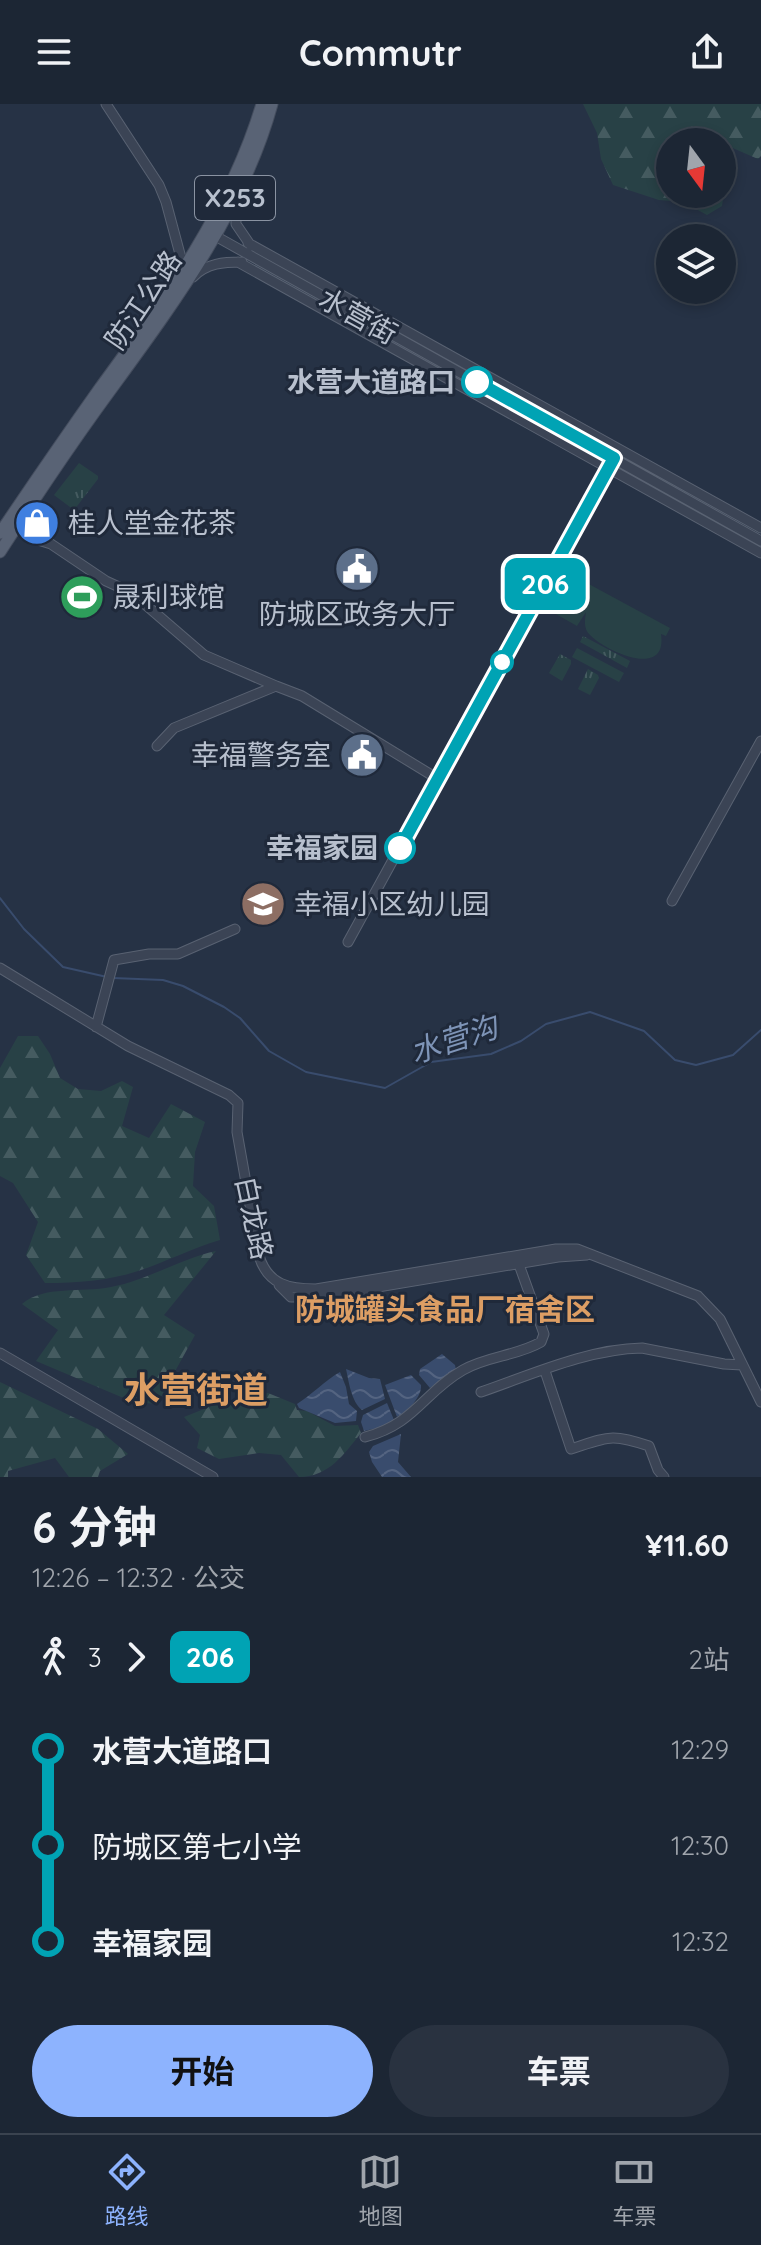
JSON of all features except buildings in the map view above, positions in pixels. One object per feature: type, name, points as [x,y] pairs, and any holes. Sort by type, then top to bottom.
[{"type":"main road","name":"防江公路","points":[[107,387],[184,285],[246,152],[262,104]]},
{"type":"main road","name":"防江公路","points":[[107,387],[237,193],[255,155],[272,104]]},
{"type":"main road","points":[[0,552],[107,387]]},
{"type":"main road","points":[[0,533],[107,387]]},
{"type":"street","points":[[106,104],[159,185],[184,269]]},
{"type":"street","points":[[237,193],[236,224],[266,265]]},
{"type":"street","name":"水营街","points":[[210,234],[761,541]]},
{"type":"street","points":[[248,243],[614,459],[761,553]]},
{"type":"street","points":[[184,285],[200,270],[212,265],[238,262],[266,265]]},
{"type":"street","points":[[238,262],[614,459],[761,528]]},
{"type":"street","points":[[348,942],[614,459]]},
{"type":"street","points":[[16,527],[35,539],[51,544],[106,581],[132,593],[204,655],[302,696],[438,779]]},
{"type":"street","points":[[157,746],[174,728],[276,686]]},
{"type":"street","points":[[672,901],[761,741]]},
{"type":"street","points":[[96,1027],[114,960],[149,954],[178,954],[235,929]]},
{"type":"street","name":"白龙路","points":[[0,968],[128,1046],[229,1095],[238,1103],[237,1132],[259,1256],[266,1272],[277,1283],[316,1289],[517,1260],[568,1247],[595,1254],[698,1296],[720,1319],[761,1402]]},
{"type":"street","points":[[365,1437],[402,1422],[464,1369],[541,1342],[544,1334],[517,1260]]},
{"type":"street","points":[[481,1392],[597,1354],[628,1348],[742,1365]]},
{"type":"street","points":[[0,1353],[213,1477]]},
{"type":"street","points":[[545,1371],[571,1449],[609,1437],[624,1438],[649,1446],[664,1477]]},
{"type":"green space","points":[[583,104],[761,104],[761,156],[758,159],[736,149],[736,128],[656,128],[656,199],[613,185],[601,159],[597,133]]},
{"type":"green space","points":[[694,208],[719,208],[707,215]]},
{"type":"green space","points":[[79,463],[98,479],[74,510],[54,495]]},
{"type":"green space","points":[[574,576],[670,628],[666,636],[661,634],[661,648],[655,656],[634,658],[608,648],[586,630],[586,612],[577,626],[554,613]]},
{"type":"green space","points":[[583,636],[630,661],[627,668],[580,642]]},
{"type":"green space","points":[[577,648],[624,673],[619,682],[572,657]]},
{"type":"green space","points":[[560,654],[571,660],[562,681],[549,673]]},
{"type":"green space","points":[[588,669],[599,678],[590,695],[578,689]]},
{"type":"green space","points":[[18,1036],[38,1036],[60,1078],[78,1089],[101,1091],[122,1081],[133,1087],[122,1126],[149,1138],[171,1104],[205,1122],[195,1152],[193,1186],[214,1206],[220,1240],[126,1274],[92,1281],[45,1283],[26,1255],[38,1222],[13,1183],[0,1176],[0,1068]]},
{"type":"green space","points":[[216,1251],[164,1315],[195,1335],[157,1404],[133,1402],[36,1361],[58,1330],[22,1304],[31,1298],[52,1292],[125,1284]]},
{"type":"green space","points":[[0,1382],[98,1429],[128,1454],[100,1471],[98,1477],[69,1477],[55,1458],[8,1471],[8,1477],[0,1477]]},
{"type":"green space","points":[[268,1393],[295,1404],[297,1410],[307,1411],[335,1426],[358,1425],[361,1433],[327,1469],[310,1476],[299,1477],[281,1455],[259,1453],[219,1459],[197,1448],[200,1435],[184,1417],[219,1403]]},
{"type":"water","points":[[442,1354],[455,1365],[456,1370],[430,1388],[419,1375],[420,1369]]},
{"type":"water","points":[[346,1369],[380,1379],[385,1399],[362,1410],[353,1396]]},
{"type":"water","points":[[340,1372],[349,1404],[357,1411],[356,1421],[335,1423],[299,1408],[297,1404]]},
{"type":"water","points":[[411,1375],[421,1385],[419,1394],[410,1407],[397,1417],[385,1385]]},
{"type":"water","points":[[387,1403],[394,1420],[382,1427],[364,1431],[361,1422],[363,1415]]},
{"type":"water","points":[[401,1434],[398,1462],[411,1477],[382,1477],[369,1452],[373,1446]]},
{"type":"waterway","name":"水营沟","points":[[0,898],[24,929],[63,967],[107,977]]},
{"type":"waterway","name":"水营沟","points":[[113,978],[163,980],[183,986],[240,1018],[269,1051],[306,1072],[385,1088],[431,1062],[491,1054],[521,1041],[546,1024],[590,1012],[644,1031],[675,1060],[696,1065],[733,1055],[761,1030]]},
{"type":"bus line","name":"206","points":[[400,848],[614,458],[477,382]]},
{"type":"place","name":"水营大道路口","points":[[477,382]]},
{"type":"place","name":"桂人堂金花茶","points":[[37,523]]},
{"type":"place","name":"防城区政务大厅","points":[[357,569]]},
{"type":"place","name":"晟利球馆","points":[[82,597]]},
{"type":"place","name":"幸福警务室","points":[[362,755]]},
{"type":"place","name":"幸福家园","points":[[400,848]]},
{"type":"place","name":"幸福小区幼儿园","points":[[263,904]]},
{"type":"district","name":"防城罐头食品厂宿舍区","points":[[445,1310]]},
{"type":"district","name":"水营街道","points":[[196,1390]]}]
